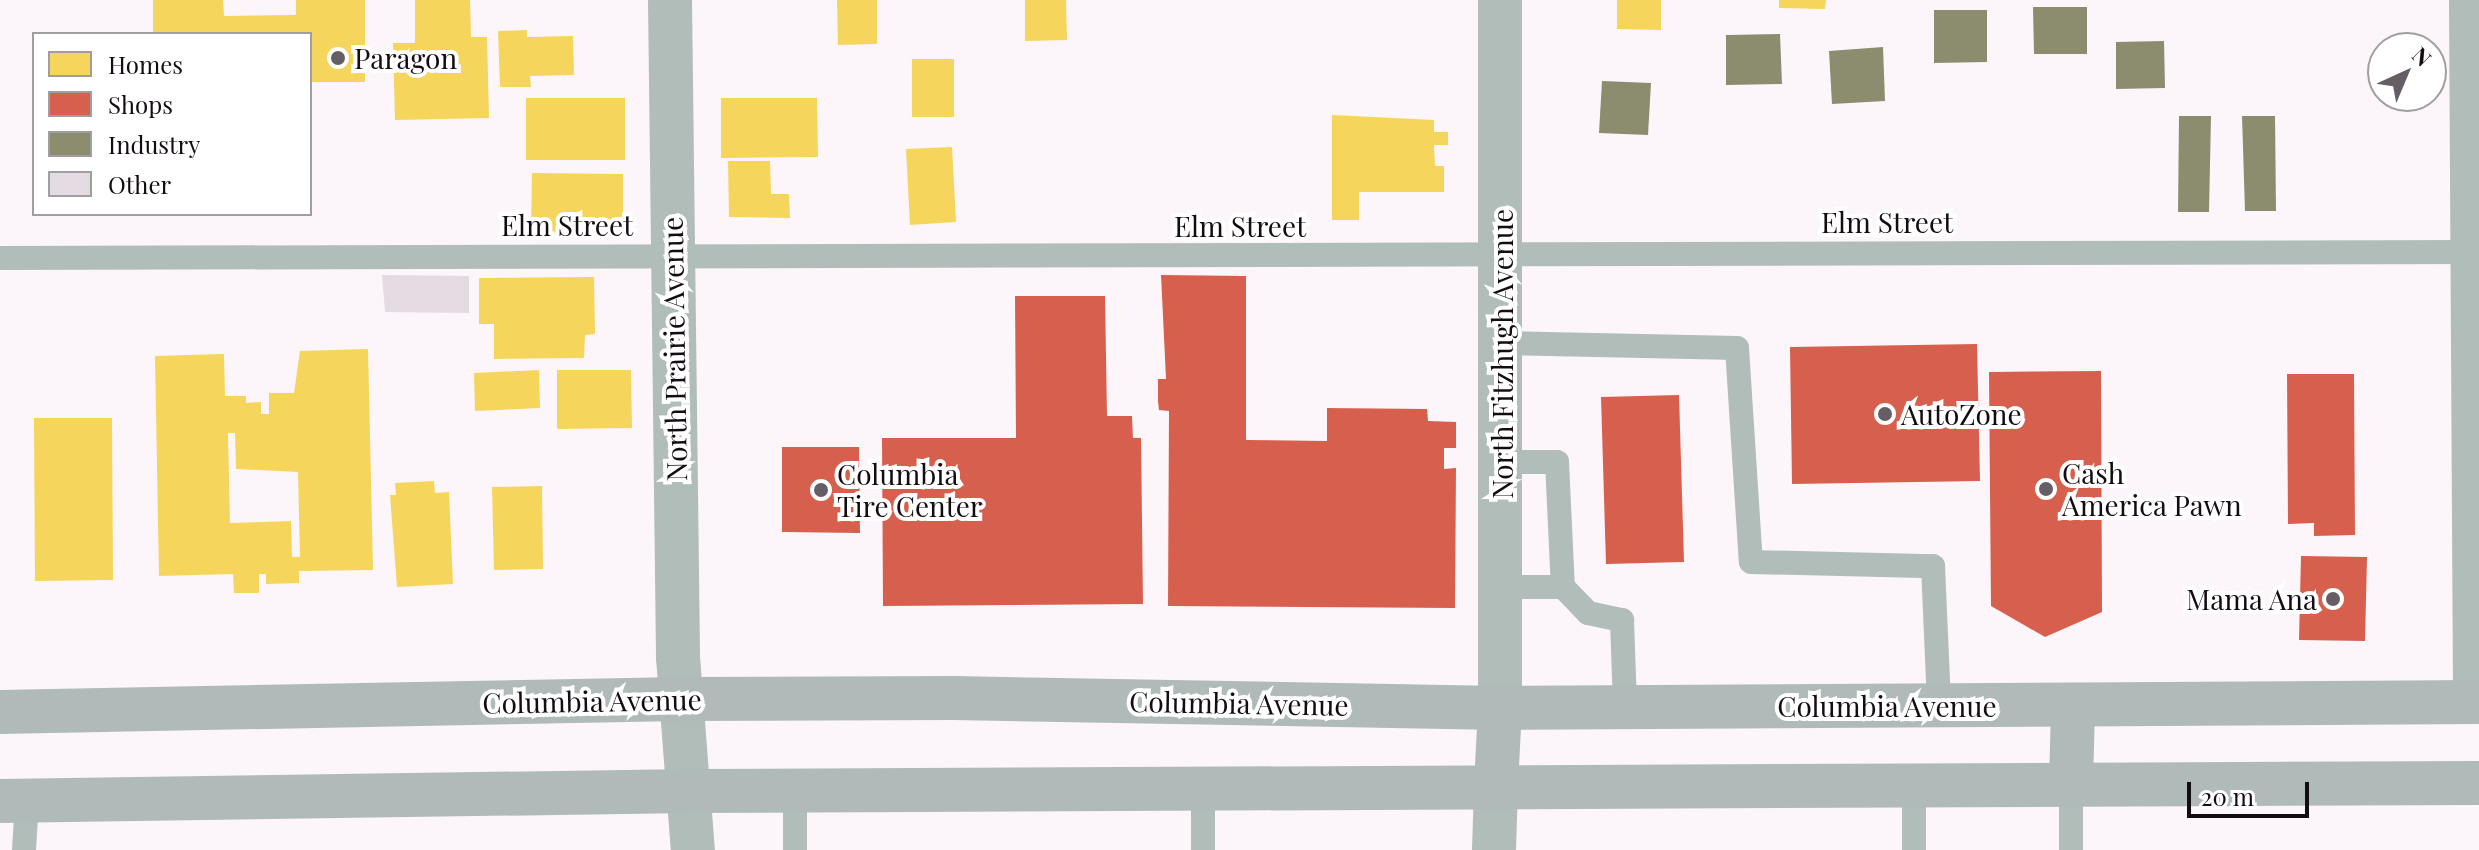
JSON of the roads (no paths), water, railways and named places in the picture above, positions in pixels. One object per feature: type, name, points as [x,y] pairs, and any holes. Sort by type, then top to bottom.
[{"type":"main road","name":"Columbia Avenue","points":[[0,712],[680,699],[953,698],[1500,708],[2477,702]]},
{"type":"main road","points":[[2071,784],[2073,705]]},
{"type":"main road","points":[[1496,786],[1500,708]]},
{"type":"main road","points":[[13,801],[692,791],[2479,783]]},
{"type":"street","name":"North Prairie Avenue","points":[[670,0],[680,699],[692,791],[693,850]]},
{"type":"street","name":"North Fitzhugh Avenue","points":[[1500,0],[1504,254],[1500,708]]},
{"type":"street","points":[[2471,0],[2477,702]]},
{"type":"street","points":[[1494,850],[1496,786]]},
{"type":"lane","name":"Elm Street","points":[[0,258],[2475,252]]},
{"type":"lane","points":[[1503,343],[1737,348],[1751,562],[1933,566],[1939,705]]},
{"type":"lane","points":[[1502,462],[1557,462],[1563,587],[1588,613],[1622,620],[1625,707]]},
{"type":"lane","points":[[1501,587],[1563,587]]},
{"type":"lane","points":[[1914,784],[1914,850]]},
{"type":"lane","points":[[2071,784],[2071,850]]},
{"type":"lane","points":[[1203,788],[1203,850]]},
{"type":"lane","points":[[795,791],[795,850]]},
{"type":"lane","points":[[13,801],[24,850]]},
{"type":"place","name":"Paragon","points":[[338,58]]},
{"type":"place","name":"AutoZone","points":[[1885,414]]},
{"type":"place","name":"Cash America Pawn","points":[[2046,489]]},
{"type":"place","name":"Columbia Tire Center","points":[[821,490]]},
{"type":"place","name":"Mama Ana","points":[[2333,599]]}]
